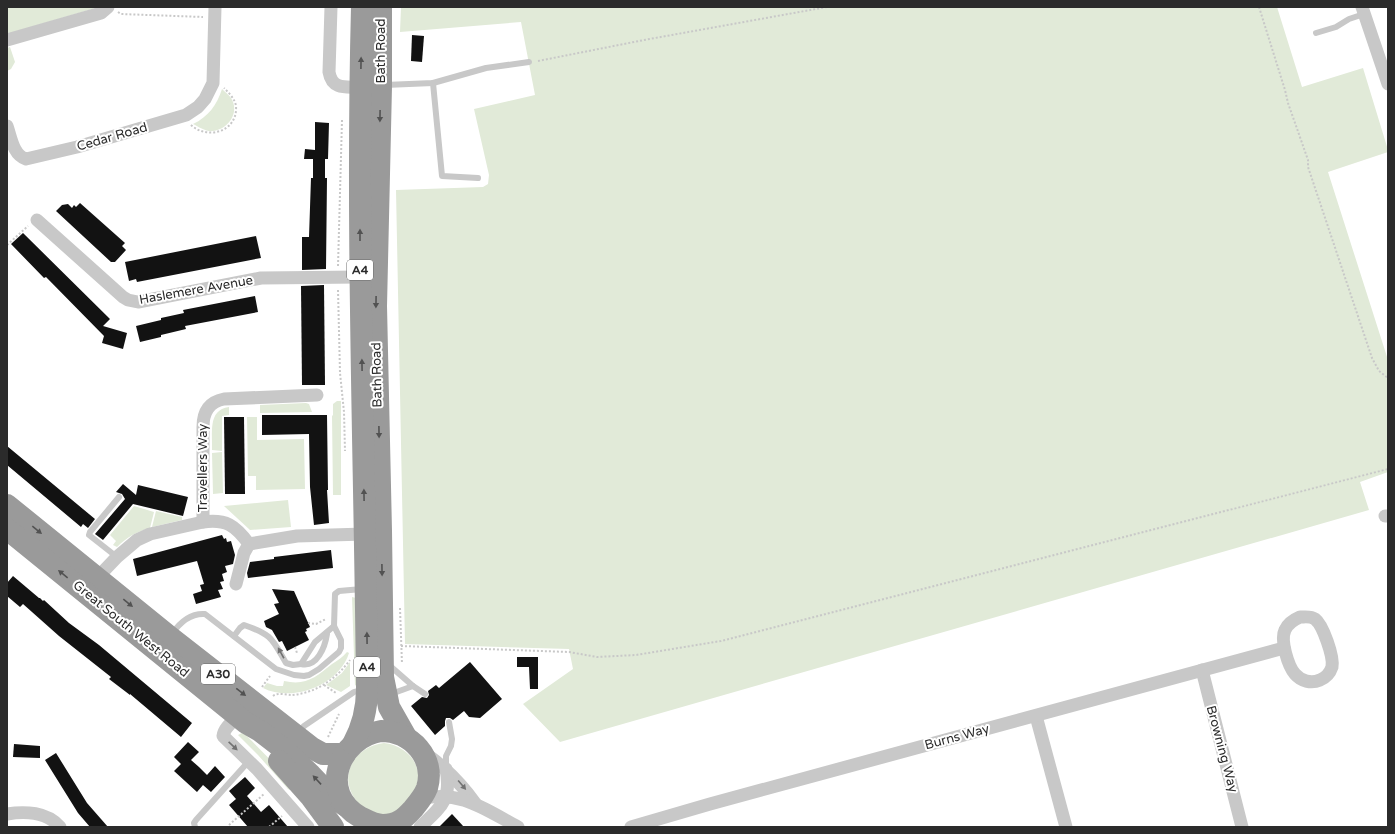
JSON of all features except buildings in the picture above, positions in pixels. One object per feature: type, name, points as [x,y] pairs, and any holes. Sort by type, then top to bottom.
[{"type":"highway","name":"Bath Road","points":[[349,749],[361,727],[365,714],[383,677],[382,538],[371,86],[362,7]]},
{"type":"highway","name":"Bath Road","points":[[381,7],[371,86],[360,277],[366,588],[376,692],[389,707],[413,744]]},
{"type":"highway","name":"Great South West Road","points":[[7,505],[170,637],[314,750],[323,754],[349,749]]},
{"type":"highway","name":"Great South West Road","points":[[7,529],[242,719],[286,750],[332,797],[354,816]]},
{"type":"highway","points":[[242,719],[265,747],[311,797],[333,827]]},
{"type":"highway","points":[[382,731],[392,731],[413,744],[427,764],[428,773],[427,788],[408,824],[381,825],[370,823],[354,816],[340,795],[337,779],[338,766],[349,749],[368,735],[382,731]]},
{"type":"street","name":"Bath Road","points":[[331,7],[330,80],[336,85],[343,87],[371,86]]},
{"type":"street","points":[[7,40],[112,9]]},
{"type":"street","points":[[1363,10],[1388,84]]},
{"type":"street","points":[[213,83],[215,12]]},
{"type":"street","name":"Cedar Road","points":[[7,126],[15,151],[21,158],[30,158],[186,115],[198,107],[205,99],[213,83]]},
{"type":"street","name":"Haslemere Avenue","points":[[37,220],[123,297],[128,300],[138,302],[261,278],[360,277]]},
{"type":"street","name":"Travellers Way","points":[[203,522],[203,420],[210,405],[218,400],[224,399],[318,395]]},
{"type":"street","name":"Travellers Way","points":[[97,578],[117,557],[137,540],[150,534],[203,522],[215,521],[226,523],[241,533],[249,544]]},
{"type":"street","points":[[236,584],[244,553],[249,544],[297,536],[365,534]]},
{"type":"street","points":[[1300,616],[1313,618],[1322,627],[1331,656],[1332,667],[1327,677],[1319,681],[1307,682],[1295,674],[1284,648],[1284,632],[1291,621],[1300,616]]},
{"type":"street","name":"Burns Way","points":[[631,827],[1284,648]]},
{"type":"street","name":"Browning Way","points":[[1202,670],[1242,827]]},
{"type":"street","points":[[1036,716],[1066,827]]},
{"type":"street","points":[[242,719],[227,728],[223,733],[223,736],[249,760],[308,827]]},
{"type":"street","points":[[413,744],[446,769],[461,784],[476,803]]},
{"type":"street","points":[[444,800],[448,777],[446,769]]},
{"type":"street","points":[[421,799],[431,796],[444,800]]},
{"type":"street","points":[[408,824],[444,800],[456,797],[476,803],[518,827]]},
{"type":"street","points":[[7,814],[28,812],[38,814],[60,827]]},
{"type":"lane","points":[[1316,33],[1336,27],[1363,10]]},
{"type":"lane","points":[[371,86],[433,83],[486,68],[529,62]]},
{"type":"lane","points":[[433,83],[442,176],[478,178]]},
{"type":"lane","points":[[117,557],[89,535],[118,497]]},
{"type":"lane","points":[[170,637],[176,627],[184,619],[202,614],[207,615],[276,668],[294,675],[309,675],[320,669],[340,650],[341,640],[334,626],[336,593],[339,591],[366,588]]},
{"type":"lane","points":[[234,636],[244,625],[260,630],[273,641],[286,663],[293,665],[307,665],[311,664],[318,657],[326,640],[327,634]]},
{"type":"lane","points":[[301,664],[309,649],[315,642],[327,634],[334,626]]},
{"type":"lane","points":[[383,660],[412,686],[425,694]]},
{"type":"lane","points":[[296,735],[304,726],[357,691],[376,692],[412,686]]},
{"type":"lane","points":[[446,769],[446,756],[451,746],[452,739],[449,722]]},
{"type":"lane","points":[[195,827],[194,823],[196,820],[249,760]]},
{"type":"path","points":[[529,62],[827,7]]},
{"type":"path","points":[[1259,7],[1286,90],[1288,103],[1308,160],[1308,167],[1372,358],[1379,371],[1388,378]]},
{"type":"path","points":[[112,9],[121,14],[215,12]]},
{"type":"path","points":[[186,115],[191,127],[204,132],[214,134],[222,131],[231,124],[236,106],[232,97],[224,87],[213,83]]},
{"type":"path","points":[[7,244],[26,227],[37,220]]},
{"type":"path","points":[[401,646],[569,652],[597,657],[636,655],[720,641],[1388,469]]},
{"type":"path","points":[[271,698],[276,694],[290,695],[307,693],[324,685],[339,672],[352,656]]},
{"type":"path","points":[[324,685],[338,694],[342,700]]},
{"type":"path","points":[[326,741],[341,709]]},
{"type":"path","points":[[229,825],[254,803]]},
{"type":"path","points":[[268,827],[282,816]]},
{"type":"green space","points":[[7,7],[99,7],[7,34]]},
{"type":"green space","points":[[401,7],[1277,7],[1302,87],[1363,68],[1388,150],[1388,152],[1328,172],[1388,360],[1388,472],[1360,482],[1369,510],[560,742],[523,704],[573,669],[569,649],[405,644],[396,190],[483,187],[488,184],[489,175],[474,109],[535,95],[521,22],[400,32]]},
{"type":"green space","points":[[10,47],[15,62],[11,69],[7,71],[7,48]]},
{"type":"green space","points":[[222,89],[230,97],[233,103],[233,114],[228,123],[219,130],[213,131],[208,131],[193,124],[203,118],[211,110]]},
{"type":"green space","points":[[337,401],[341,401],[341,495],[333,495],[332,416],[333,404]]},
{"type":"green space","points":[[309,404],[312,412],[260,413],[260,405]]},
{"type":"green space","points":[[229,407],[229,415],[222,416],[222,451],[212,450],[212,430],[214,418],[222,409]]},
{"type":"green space","points":[[247,417],[257,417],[257,440],[304,439],[305,489],[256,490],[256,476],[248,476]]},
{"type":"green space","points":[[222,452],[223,493],[213,494],[212,453]]},
{"type":"green space","points":[[288,500],[291,527],[250,530],[224,506]]},
{"type":"green space","points":[[134,506],[154,512],[150,528],[132,535],[117,547],[113,545],[116,541],[110,535]]},
{"type":"green space","points":[[156,511],[182,517],[182,520],[152,527]]},
{"type":"green space","points":[[352,597],[356,598],[357,683],[355,686]]},
{"type":"green space","points":[[347,652],[349,653],[344,664],[336,674],[314,688],[301,692],[288,693],[275,692],[263,688],[267,683],[283,686],[284,681],[299,682],[310,679],[321,673]]},
{"type":"green space","points":[[350,662],[350,686],[341,692],[326,685],[342,673]]},
{"type":"green space","points":[[242,733],[246,735],[295,785],[290,790],[238,735]]},
{"type":"green space","points":[[384,743],[400,748],[407,753],[416,766],[418,773],[418,781],[413,794],[403,805],[388,817],[372,816],[361,807],[352,794],[348,775],[356,757],[363,751],[373,746]]}]
